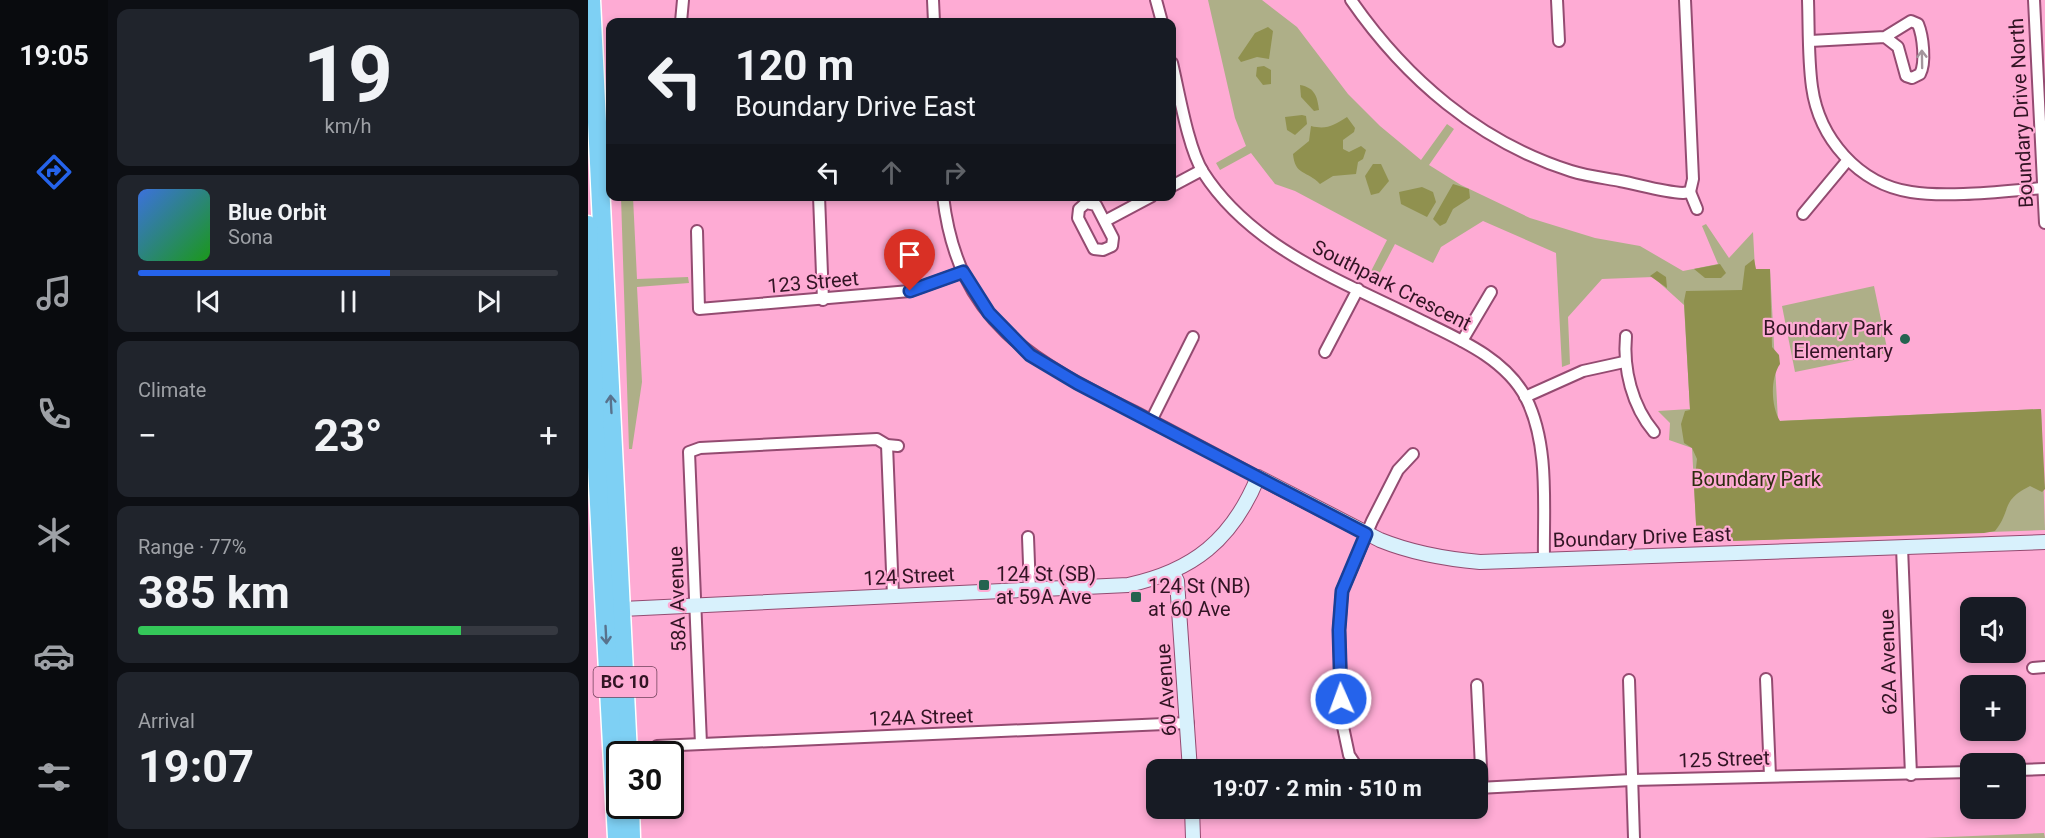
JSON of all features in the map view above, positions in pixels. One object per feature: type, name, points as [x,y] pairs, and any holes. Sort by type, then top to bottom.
[{"type":"highway","name":"BC 10","points":[[591,0],[603,103],[606,183]]},
{"type":"highway","name":"BC 10","points":[[607,201],[627,741]]},
{"type":"highway","name":"BC 10","points":[[588,225],[595,430],[617,838]]},
{"type":"highway","points":[[595,430],[604,443],[612,592],[622,609]]},
{"type":"highway","points":[[630,819],[631,838]]},
{"type":"street","points":[[682,18],[684,0]]},
{"type":"street","points":[[933,0],[934,18]]},
{"type":"street","points":[[1156,0],[1161,18]]},
{"type":"street","points":[[1351,0],[1373,32],[1436,97],[1474,126],[1521,151],[1571,171],[1679,193],[1690,192]]},
{"type":"street","points":[[1557,0],[1559,41]]},
{"type":"street","points":[[1684,0],[1693,179],[1690,192],[1697,209]]},
{"type":"street","points":[[1808,0],[1812,87],[1818,113],[1825,130],[1847,161],[1879,182],[1910,192],[2043,188]]},
{"type":"street","name":"Boundary Drive North","points":[[2034,0],[2040,29],[2045,224]]},
{"type":"street","points":[[1810,41],[1885,38],[1907,21],[1918,24],[1923,64],[1920,74],[1912,78],[1906,76],[1898,47],[1885,38]]},
{"type":"street","name":"Southpark Crescent","points":[[1176,77],[1202,170],[1234,212],[1264,239],[1358,289],[1462,340],[1502,367],[1526,398],[1540,437],[1544,560]]},
{"type":"street","points":[[1803,214],[1847,161]]},
{"type":"street","points":[[1176,184],[1202,170]]},
{"type":"street","points":[[819,201],[823,300]]},
{"type":"street","points":[[944,201],[947,229],[963,272],[989,313],[1030,355],[1077,383],[1258,477]]},
{"type":"street","points":[[1105,221],[1143,201]]},
{"type":"street","name":"123 Street","points":[[697,231],[699,309],[910,291],[963,272]]},
{"type":"street","points":[[1325,352],[1358,289]]},
{"type":"street","points":[[1462,340],[1491,292]]},
{"type":"street","points":[[1626,336],[1624,362],[1641,417],[1654,432]]},
{"type":"street","points":[[1152,421],[1193,337]]},
{"type":"street","points":[[1526,398],[1583,371],[1624,362]]},
{"type":"street","name":"58A Avenue","points":[[701,744],[689,452],[700,443],[877,439],[887,445]]},
{"type":"street","points":[[893,596],[887,445],[898,446]]},
{"type":"street","points":[[1351,759],[1342,722],[1339,630],[1342,591],[1366,534],[1398,470],[1413,454]]},
{"type":"street","name":"124 Street","points":[[622,609],[1128,585],[1173,573],[1218,543],[1251,495],[1258,477]]},
{"type":"street","name":"Boundary Drive East","points":[[1258,477],[1366,534],[1401,548],[1452,560],[1544,560],[2045,543]]},
{"type":"street","points":[[1029,537],[1030,590]]},
{"type":"street","name":"62A Avenue","points":[[1902,548],[1911,775]]},
{"type":"street","name":"60 Avenue","points":[[1173,573],[1177,581],[1190,759]]},
{"type":"street","points":[[2033,668],[2045,668]]},
{"type":"street","points":[[1766,679],[1770,776]]},
{"type":"street","points":[[1629,680],[1634,838]]},
{"type":"street","points":[[1477,685],[1479,759]]},
{"type":"street","name":"124A Street","points":[[684,745],[1188,723]]},
{"type":"street","points":[[2026,770],[2045,769]]},
{"type":"street","name":"125 Street","points":[[1488,788],[1632,780],[1960,773]]},
{"type":"street","points":[[1192,819],[1193,838]]},
{"type":"green space","name":"Boundary Park","points":[[1208,0],[1262,0],[1297,27],[1348,94],[1380,126],[1421,160],[1447,124],[1454,129],[1429,165],[1461,185],[1530,218],[1595,238],[1640,246],[1683,271],[1718,264],[1702,226],[1706,224],[1729,258],[1753,232],[1755,269],[1770,269],[1778,421],[2041,409],[2045,530],[1697,542],[1692,448],[1669,440],[1670,423],[1658,411],[1690,409],[1684,305],[1653,277],[1602,279],[1568,317],[1570,364],[1562,367],[1556,253],[1483,221],[1441,247],[1433,263],[1395,244],[1375,282],[1367,279],[1387,240],[1295,191],[1275,184],[1251,153],[1220,170],[1216,163],[1246,146],[1235,118]]},
{"type":"green space","points":[[1268,27],[1273,31],[1269,59],[1257,57],[1241,62],[1238,58],[1255,33]]},
{"type":"green space","points":[[1264,66],[1271,70],[1271,84],[1263,85],[1256,76],[1257,67]]},
{"type":"green space","points":[[1300,85],[1309,88],[1314,93],[1319,110],[1314,111],[1301,97]]},
{"type":"green space","points":[[1306,116],[1307,124],[1295,135],[1287,130],[1285,117]]},
{"type":"green space","points":[[1347,117],[1355,128],[1354,132],[1343,140],[1343,149],[1349,152],[1361,146],[1366,150],[1363,159],[1358,162],[1356,174],[1333,176],[1320,184],[1296,166],[1293,154],[1309,141],[1311,126],[1330,126]]},
{"type":"green space","points":[[1373,164],[1381,164],[1389,181],[1379,193],[1371,195],[1365,176]]},
{"type":"green space","points":[[1453,184],[1469,189],[1470,198],[1453,209],[1446,223],[1440,226],[1433,219]]},
{"type":"green space","points":[[1422,187],[1433,192],[1436,202],[1427,217],[1401,204],[1399,192]]},
{"type":"green space","points":[[621,201],[633,201],[637,279],[688,277],[689,283],[637,287],[642,382],[632,449],[629,449]]},
{"type":"green space","points":[[1754,259],[1756,269],[1770,269],[1772,347],[1779,355],[1780,364],[1773,392],[1775,408],[1780,421],[2041,409],[2045,489],[2042,492],[2030,486],[2014,496],[1995,531],[1984,533],[1697,542],[1694,486],[1697,459],[1692,448],[1684,443],[1681,424],[1685,411],[1690,410],[1684,301],[1686,291],[1742,290],[1745,266]]},
{"type":"green space","points":[[1720,264],[1726,273],[1721,278],[1705,278],[1694,269]]},
{"type":"green space","points":[[1657,271],[1666,277],[1667,288],[1650,276]]},
{"type":"green space","points":[[1874,286],[1888,353],[1795,372],[1782,306]]},
{"type":"green space","points":[[2044,833],[2045,838],[1924,838]]},
{"type":"place","name":"Boundary Park Elementary","points":[[1905,339]]},
{"type":"place","name":"124 St (SB) at 59A Ave","points":[[984,585]]},
{"type":"place","name":"124 St (NB) at 60 Ave","points":[[1136,597]]},
{"type":"route","points":[[910,291],[963,272],[967,282],[989,313],[1030,355],[1077,383],[1366,534],[1342,591],[1339,630],[1341,699]]}]
